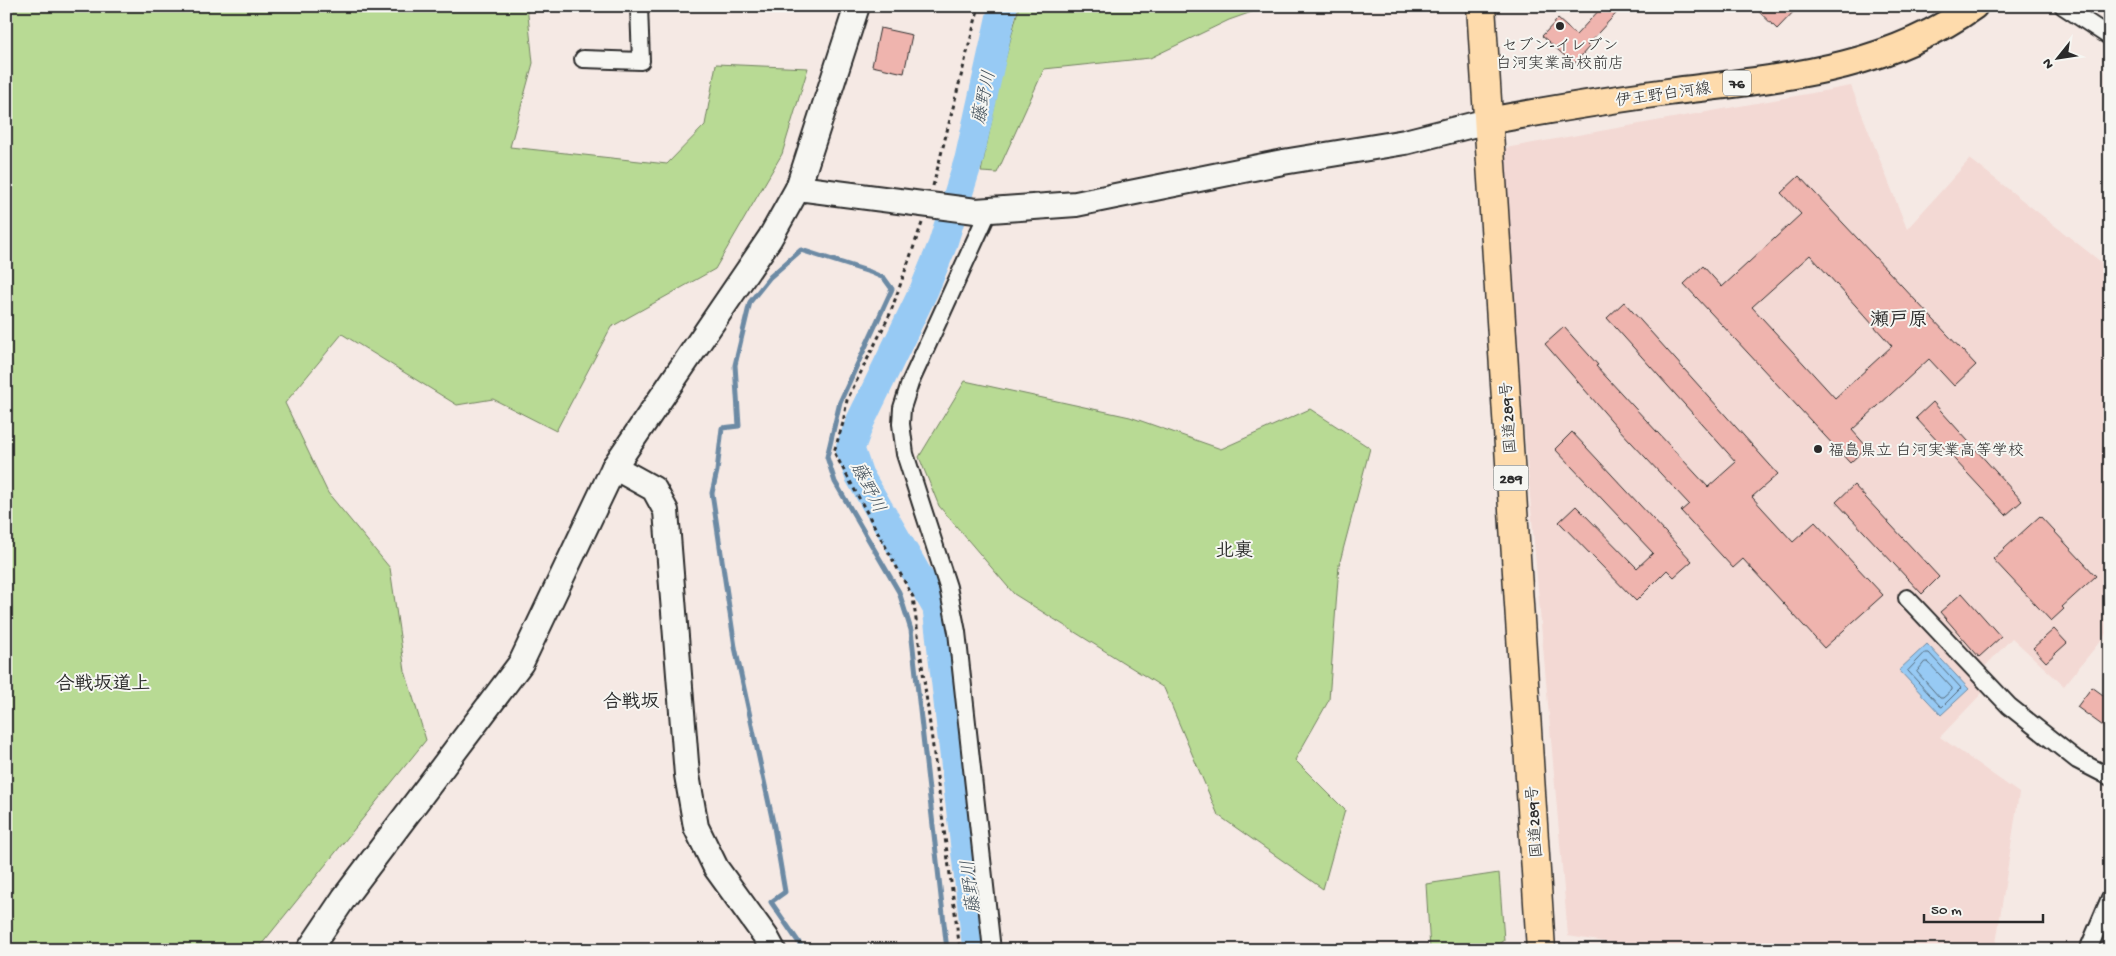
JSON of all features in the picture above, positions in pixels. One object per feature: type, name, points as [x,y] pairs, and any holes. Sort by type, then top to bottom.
[{"type":"highway","name":"国道289号","points":[[1481,6],[1541,950]]},
{"type":"main road","name":"伊王野白河線","points":[[1488,121],[1596,102],[1835,67],[1875,57],[1918,40],[1954,20],[1974,6]]},
{"type":"street","points":[[583,59],[641,61],[639,6]]},
{"type":"street","points":[[309,950],[344,898],[521,663],[614,467],[770,238],[798,188],[857,6]]},
{"type":"street","points":[[2063,6],[2110,37]]},
{"type":"street","points":[[798,188],[936,206],[982,210],[1015,210],[1076,204],[1283,162],[1405,142],[1488,121]]},
{"type":"street","points":[[982,210],[910,383],[902,408],[901,424],[905,454],[948,588],[957,632],[992,950]]},
{"type":"street","points":[[614,467],[654,489],[666,511],[687,775],[696,828],[716,868],[766,937],[773,950]]},
{"type":"street","points":[[1907,598],[2010,706],[2077,760],[2110,778]]},
{"type":"street","points":[[2088,950],[2110,898]]},
{"type":"shaded area","name":"福島県立 白河実業高等学校","points":[[1851,86],[1907,229],[1970,159],[2110,269],[2110,629],[2064,686],[2012,638],[1972,680],[1984,691],[1940,737],[2019,793],[1995,950],[1657,950],[1568,936],[1500,149]]},
{"type":"green space","points":[[6,6],[527,6],[533,63],[510,147],[667,164],[705,125],[716,64],[808,68],[782,154],[715,269],[611,327],[556,431],[493,399],[457,405],[342,334],[285,403],[328,493],[390,568],[405,671],[426,740],[257,950],[6,950]]},
{"type":"green space","points":[[1019,6],[1269,6],[1229,20],[1150,58],[1044,69],[997,173],[981,172],[1001,76]]},
{"type":"green space","points":[[965,381],[1130,417],[1221,449],[1310,409],[1370,448],[1339,565],[1329,700],[1295,760],[1345,810],[1323,889],[1218,815],[1164,688],[1014,594],[939,506],[919,457]]},
{"type":"green space","points":[[1499,873],[1504,940],[1490,950],[1430,950],[1426,884]]},
{"type":"water","points":[[1927,644],[1969,689],[1941,715],[1899,670]]},
{"type":"building","points":[[1603,6],[1623,6],[1587,45],[1589,47],[1574,64],[1542,36],[1558,19],[1576,35]]},
{"type":"building","points":[[1753,6],[1799,6],[1777,29]]},
{"type":"building","points":[[880,28],[912,35],[904,73],[872,66]]},
{"type":"building","points":[[1799,176],[1976,365],[1954,386],[1929,359],[1852,430],[1867,447],[1850,463],[1684,284],[1703,266],[1722,287],[1801,214],[1781,193]],"holes":[[[1810,255],[1892,346],[1835,398],[1752,307]]]},
{"type":"building","points":[[1624,302],[1778,474],[1752,497],[1793,542],[1815,522],[1883,595],[1824,648],[1743,559],[1733,568],[1681,511],[1689,504],[1617,427],[1545,344],[1564,327],[1598,365],[1596,366],[1708,487],[1736,462],[1607,318]]},
{"type":"building","points":[[1933,402],[2022,501],[2006,515],[1916,418]]},
{"type":"building","points":[[1572,432],[1692,561],[1674,577],[1667,570],[1636,601],[1559,522],[1576,506],[1637,568],[1653,553],[1555,449]]},
{"type":"building","points":[[1854,485],[1939,577],[1922,594],[1836,502]]},
{"type":"building","points":[[2040,516],[2096,576],[2062,607],[2064,609],[2051,621],[1993,559]]},
{"type":"building","points":[[1962,593],[2001,637],[1979,657],[1940,612]]},
{"type":"building","points":[[2054,629],[2067,643],[2046,662],[2033,648]]},
{"type":"building","points":[[2092,687],[2110,700],[2110,731],[2077,707]]},
{"type":"waterway","name":"藤野川","points":[[977,950],[937,608],[859,475],[850,449],[860,422],[924,290],[942,246],[969,159],[1003,6]]},
{"type":"waterway","points":[[804,950],[771,902],[785,892],[774,827],[735,647],[712,493],[717,471],[722,428],[739,426],[735,365],[750,302],[770,277],[801,250],[870,272],[884,278],[892,289],[840,402],[827,457],[835,482],[899,592],[911,630],[947,950]]},
{"type":"place","name":"セブン-イレブン 白河実業高校前店","points":[[1560,26]]},
{"type":"place","name":"福島県立 白河実業高等学校","points":[[1818,449]]},
{"type":"district","name":"瀬戸原","points":[[1899,318]]},
{"type":"district","name":"北裏","points":[[1234,549]]},
{"type":"district","name":"合戦坂道上","points":[[103,682]]},
{"type":"district","name":"合戦坂","points":[[631,700]]}]
